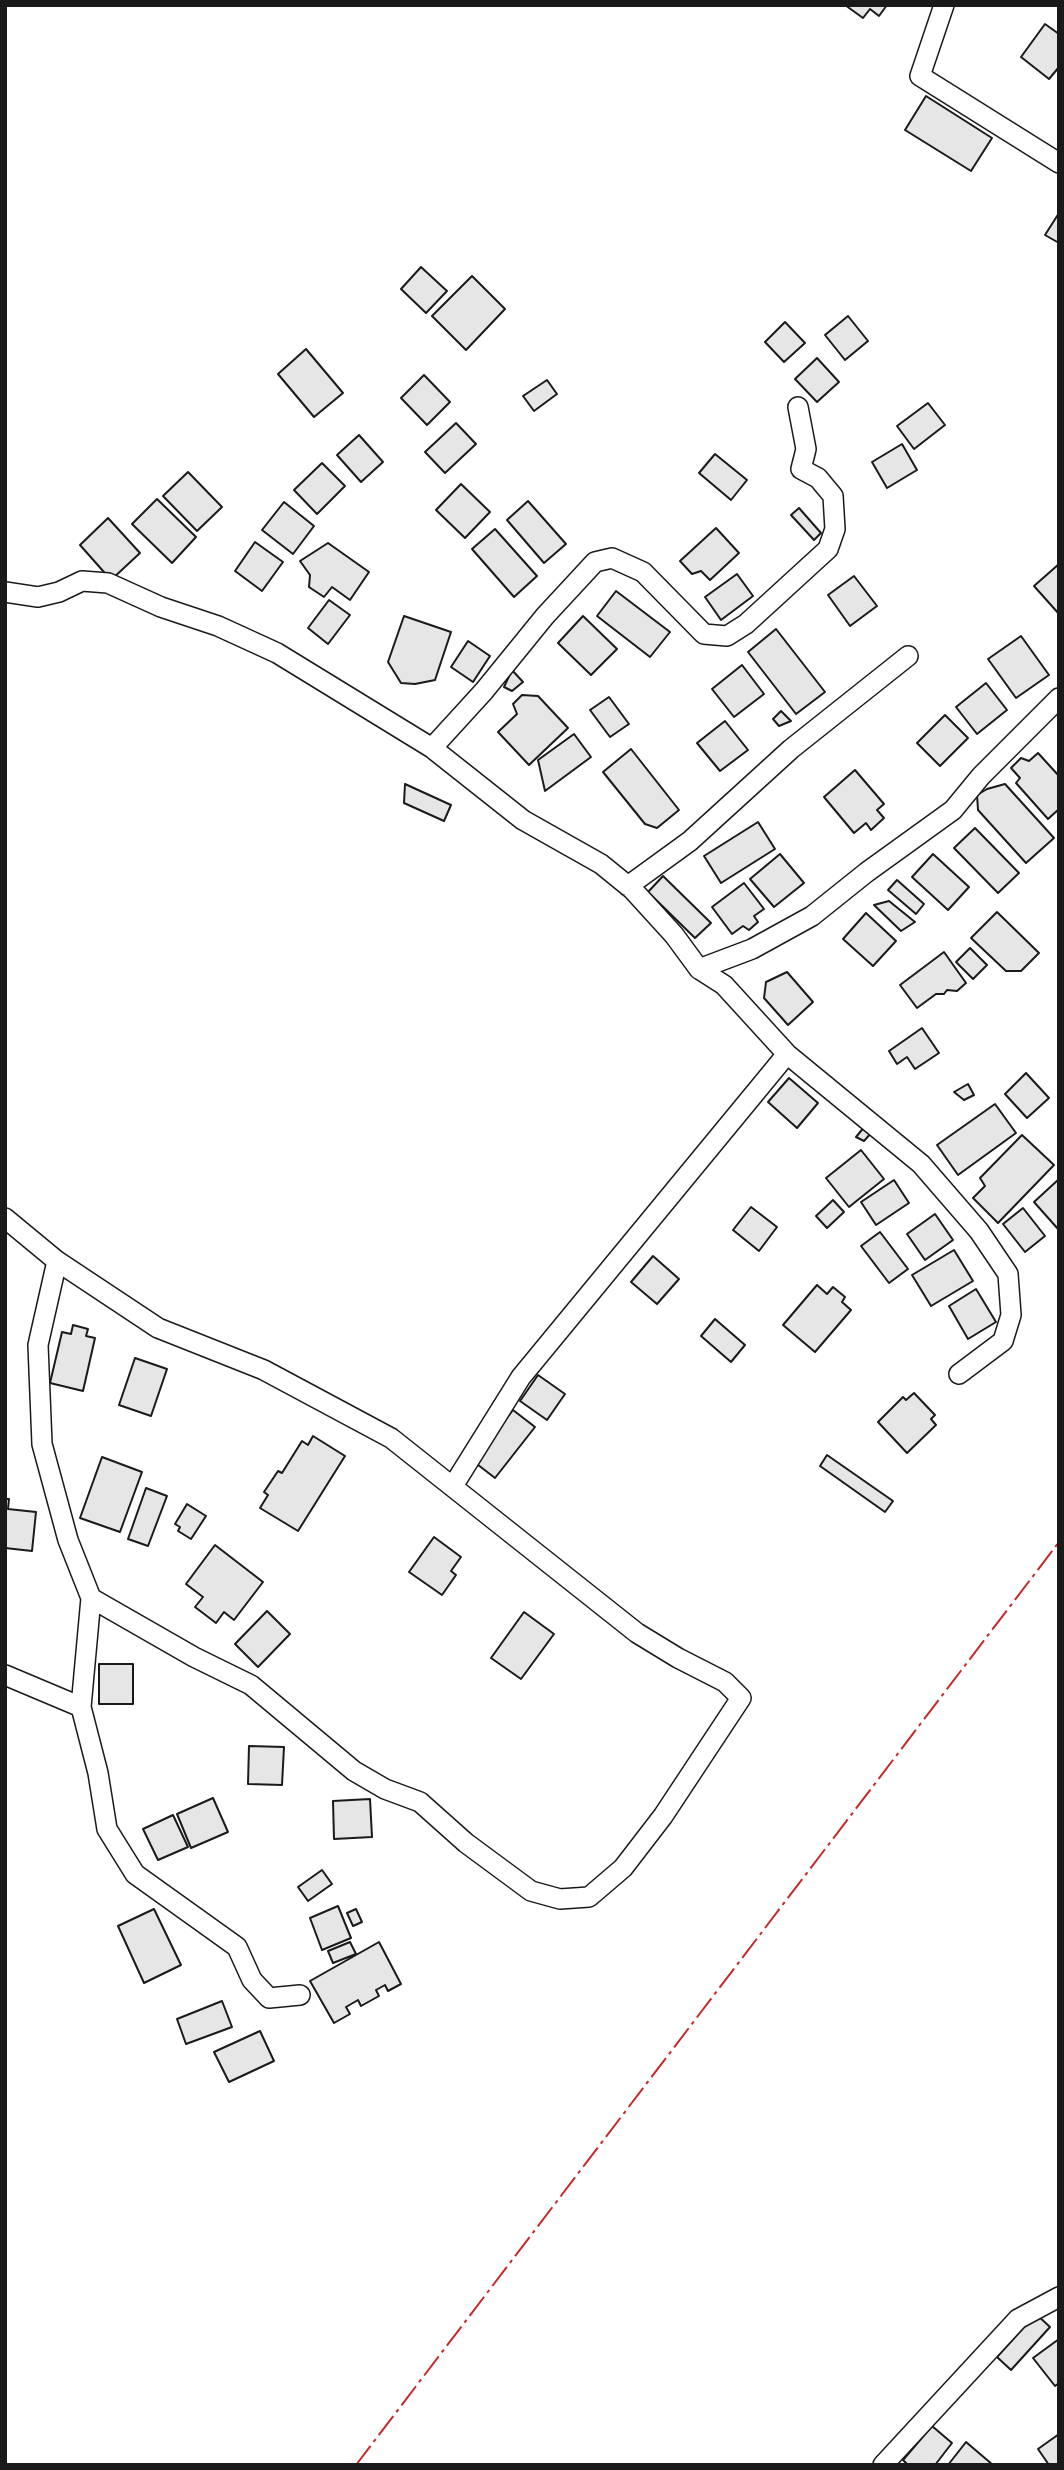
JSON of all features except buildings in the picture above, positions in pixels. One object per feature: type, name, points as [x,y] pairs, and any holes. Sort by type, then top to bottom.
[{"type":"street","points":[[944,5],[920,76],[1059,163]]},
{"type":"street","points":[[432,748],[595,562],[612,558],[643,572],[704,634],[727,636],[746,624],[828,549],[835,530],[833,496],[818,478],[801,469],[806,449],[798,407]]},
{"type":"street","points":[[5,593],[38,597],[58,592],[82,581],[108,583],[161,607],[218,626],[277,653],[432,748],[523,820],[601,864],[628,886],[674,935],[699,969],[724,985],[787,1054],[921,1164],[979,1231],[1007,1274],[1011,1315],[1003,1341],[958,1374]]},
{"type":"street","points":[[628,886],[690,841],[791,749],[908,656]]},
{"type":"street","points":[[699,969],[752,949],[812,916],[877,864],[953,810],[981,776],[1059,698]]},
{"type":"street","points":[[453,1486],[521,1377],[787,1054]]},
{"type":"street","points":[[5,1218],[57,1261],[158,1328],[264,1370],[391,1438],[637,1633],[725,1682],[741,1698],[663,1816],[623,1868],[589,1897],[559,1899],[531,1891],[466,1843],[420,1802],[385,1789],[354,1771],[251,1685],[194,1657],[91,1598]]},
{"type":"street","points":[[57,1261],[38,1345],[42,1444],[68,1540],[91,1598],[81,1707],[98,1773],[107,1829],[135,1874],[237,1947],[252,1980],[269,1998],[300,1995]]},
{"type":"street","points":[[5,1675],[81,1707]]},
{"type":"street","points":[[883,2465],[1018,2319],[1058,2298]]},
{"type":"power","points":[[356,2465],[1059,1542]]}]
